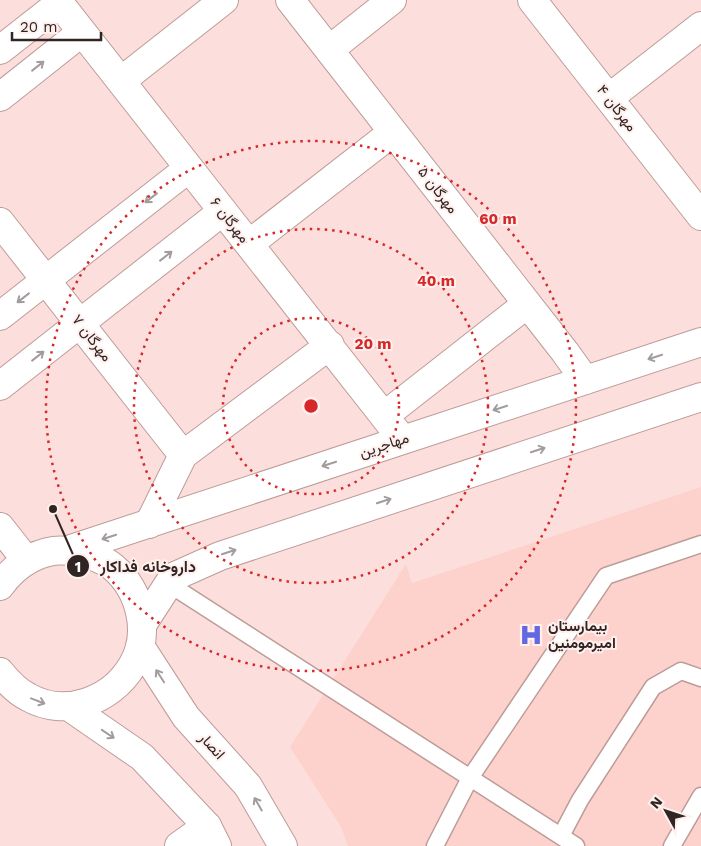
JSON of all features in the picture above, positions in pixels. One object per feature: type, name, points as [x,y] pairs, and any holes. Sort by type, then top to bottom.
[{"type":"street","points":[[121,81],[224,0]]},
{"type":"street","name":"مهرگان ۵","points":[[290,0],[585,380]]},
{"type":"street","points":[[329,50],[392,0]]},
{"type":"street","name":"مهرگان ۴","points":[[532,0],[701,216]]},
{"type":"street","points":[[0,50],[58,2]]},
{"type":"street","name":"مهرگان ۶","points":[[58,2],[330,345],[402,439]]},
{"type":"street","points":[[609,98],[701,26]]},
{"type":"street","points":[[0,97],[82,32]]},
{"type":"street","points":[[249,244],[393,132]]},
{"type":"street","points":[[0,316],[189,168]]},
{"type":"street","points":[[0,386],[223,211]]},
{"type":"street","name":"مهرگان ۷","points":[[0,222],[183,455]]},
{"type":"street","points":[[384,416],[527,304]]},
{"type":"street","name":"مهاجرین","points":[[68,550],[701,342]]},
{"type":"street","points":[[149,524],[183,455],[330,345]]},
{"type":"street","points":[[4,680],[28,697],[47,705],[68,706],[87,703],[106,694],[121,681],[133,665],[141,635],[174,576],[220,556],[701,396]]},
{"type":"street","points":[[0,527],[26,560]]},
{"type":"street","points":[[0,569],[45,553],[68,550],[91,555],[112,566],[128,582],[138,602],[141,635]]},
{"type":"street","points":[[0,586],[8,575],[26,560]]},
{"type":"street","name":"انصار","points":[[141,635],[186,717],[248,786],[283,846]]},
{"type":"street","points":[[68,706],[142,757],[212,836],[179,846]]},
{"type":"lane","points":[[435,846],[470,778],[606,576],[701,544]]},
{"type":"lane","points":[[169,584],[576,846]]},
{"type":"lane","points":[[561,836],[580,800],[653,687],[682,671],[701,678]]},
{"type":"lane","points":[[672,846],[701,796]]},
{"type":"shaded area","name":"بیمارستان امیرمومنین","points":[[701,487],[701,846],[348,846],[341,827],[290,747],[406,564],[412,583]]},
{"type":"place","name":"داروخانه فداکار","points":[[53,509]]},
{"type":"place","name":"بیمارستان امیرمومنین","points":[[531,635]]}]
